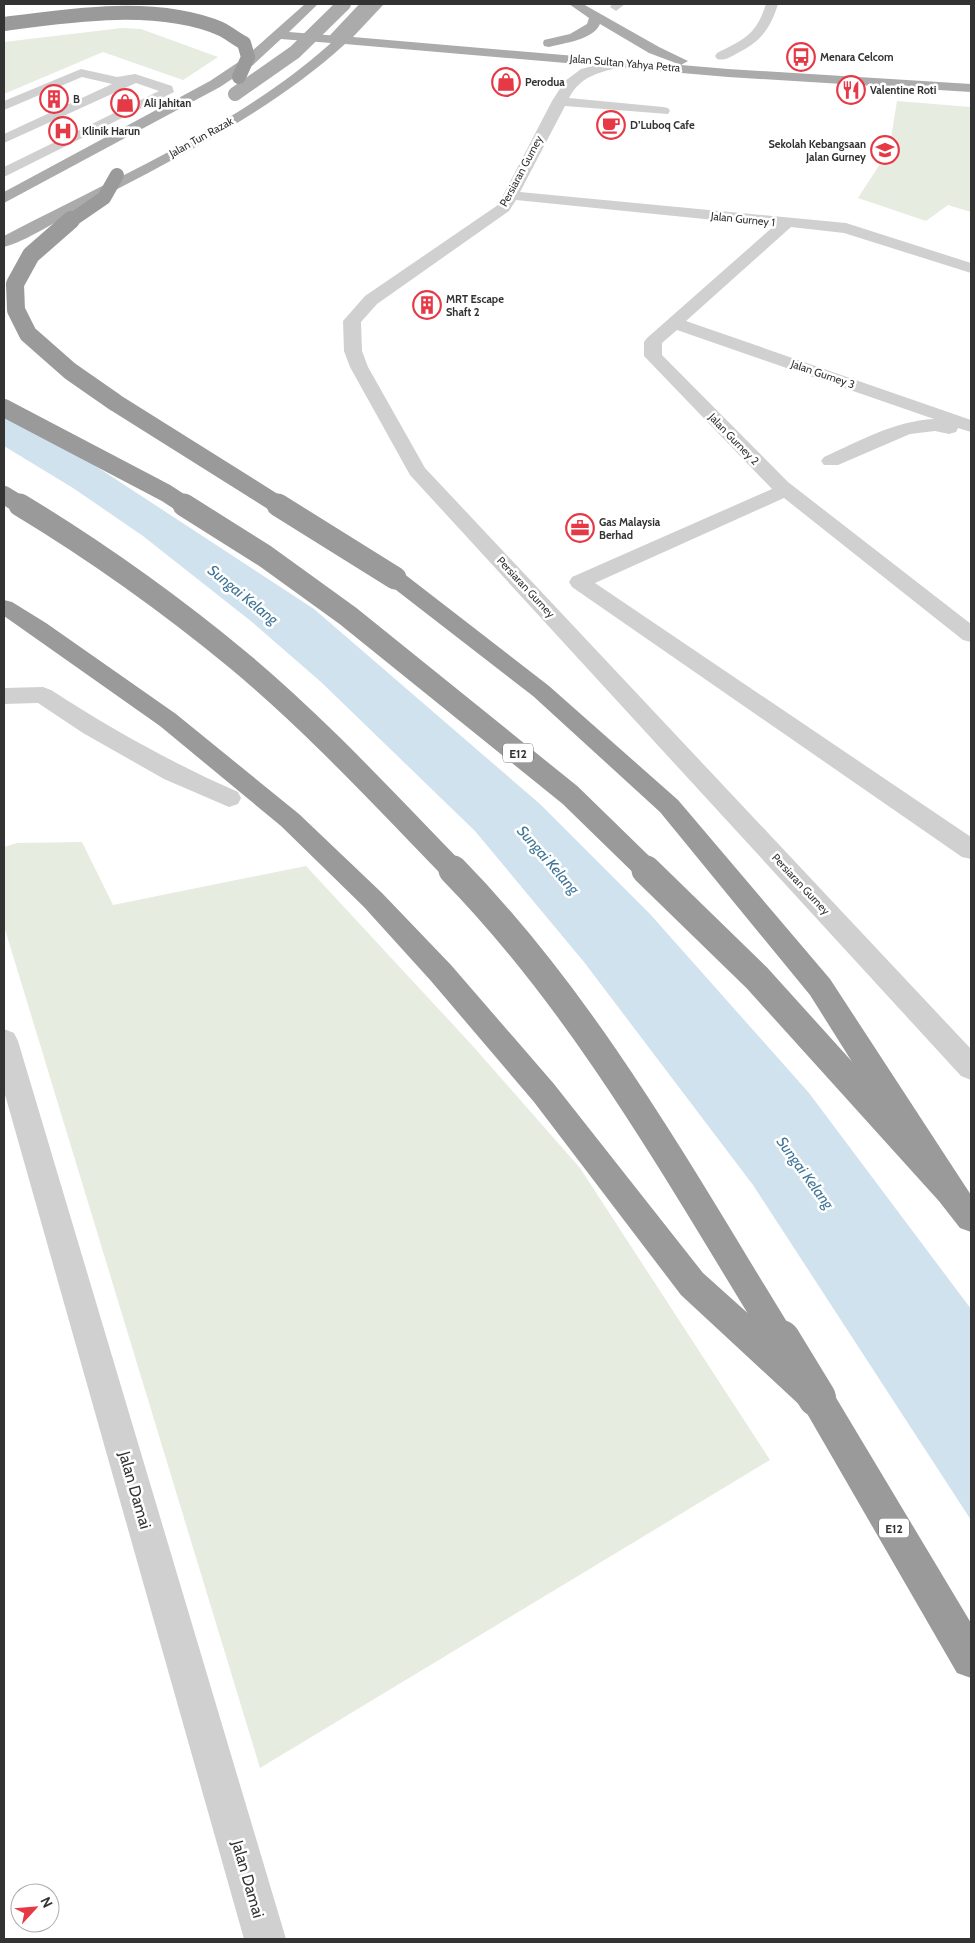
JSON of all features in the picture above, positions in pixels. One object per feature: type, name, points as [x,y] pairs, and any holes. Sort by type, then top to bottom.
[{"type":"highway","points":[[4,24],[108,13],[160,14],[199,20],[220,27],[244,43],[248,57],[231,96]]},
{"type":"highway","points":[[117,175],[104,198],[64,225],[31,255],[15,284],[16,310],[28,334],[70,371],[116,403],[394,578],[541,691],[669,806],[820,987],[962,1207]]},
{"type":"highway","name":"E12","points":[[4,408],[166,493],[265,556],[348,616],[570,795],[757,978],[962,1207]]},
{"type":"highway","name":"E12","points":[[4,495],[57,527],[147,589],[239,661],[334,748],[484,902],[587,1031],[671,1162],[817,1398],[971,1659]]},
{"type":"highway","points":[[4,607],[38,628],[168,720],[290,820],[373,900],[441,973],[544,1093],[692,1284],[817,1398]]},
{"type":"main road","points":[[4,198],[215,84],[248,62],[312,4]]},
{"type":"main road","points":[[231,96],[295,52],[344,4]]},
{"type":"main road","points":[[575,4],[654,50],[688,63],[728,73]]},
{"type":"main road","points":[[374,5],[378,16],[384,21]]},
{"type":"main road","name":"Jalan Tun Razak","points":[[4,242],[202,138],[274,94],[303,74],[344,40],[355,30],[374,5]]},
{"type":"main road","name":"Jalan Tun Razak","points":[[4,236],[207,127],[286,80],[340,36],[374,5]]},
{"type":"main road","points":[[615,5],[631,16]]},
{"type":"main road","name":"Jalan Sultan Yahya Petra","points":[[588,46],[545,43],[586,32],[593,26],[596,16]]},
{"type":"main road","points":[[291,25],[486,39]]},
{"type":"main road","name":"Jalan Sultan Yahya Petra","points":[[280,35],[728,73],[971,88]]},
{"type":"main road","points":[[362,56],[433,47]]},
{"type":"main road","name":"Jalan Sultan Yahya Petra","points":[[626,48],[695,53]]},
{"type":"main road","points":[[718,55],[752,58]]},
{"type":"main road","points":[[303,74],[339,61]]},
{"type":"street","points":[[718,55],[760,34],[766,26],[772,4]]},
{"type":"street","points":[[555,57],[567,69],[570,84]]},
{"type":"street","name":"Persiaran Gurney","points":[[620,63],[586,72],[570,84],[559,101],[504,208],[371,300],[352,321],[353,351],[371,391],[417,470],[971,1068]]},
{"type":"street","points":[[4,106],[81,73],[117,81],[136,78],[167,89],[167,92],[4,173]]},
{"type":"street","points":[[4,139],[136,78]]},
{"type":"street","points":[[559,101],[663,111]]},
{"type":"street","points":[[4,144],[67,165]]},
{"type":"street","name":"Jalan Gurney 1","points":[[509,195],[846,228],[971,268]]},
{"type":"street","name":"Jalan Gurney 2","points":[[786,223],[653,342],[653,356],[786,490],[971,635]]},
{"type":"street","name":"Jalan Gurney 3","points":[[674,323],[971,426]]},
{"type":"street","points":[[831,462],[912,426],[942,425],[971,436]]},
{"type":"street","points":[[786,490],[668,541],[580,582],[971,850]]},
{"type":"street","points":[[4,696],[43,695],[91,727],[156,764],[229,798]]},
{"type":"street","name":"Jalan Damai","points":[[4,1041],[265,1939]]},
{"type":"shaded area","points":[[122,28],[141,29],[218,57],[183,80],[103,52],[4,94],[4,42]]},
{"type":"shaded area","points":[[897,101],[971,107],[971,212],[948,205],[926,221],[858,198],[889,150]]},
{"type":"shaded area","points":[[82,842],[113,905],[306,866],[471,1044],[580,1168],[770,1460],[260,1768],[4,926],[4,847],[17,843]]},
{"type":"water","name":"Sungai Kelang","points":[[4,414],[94,465],[314,609],[540,804],[650,914],[809,1093],[971,1309],[971,1520],[753,1185],[584,962],[475,831],[321,682],[252,622],[143,536],[73,488],[4,446]]},
{"type":"place","name":"Menara Celcom","points":[[801,57]]},
{"type":"place","name":"Perodua","points":[[506,82]]},
{"type":"place","name":"Valentine Roti","points":[[851,90]]},
{"type":"place","name":"B","points":[[54,99]]},
{"type":"place","name":"Ali Jahitan","points":[[125,103]]},
{"type":"place","name":"D’Luboq Cafe","points":[[611,125]]},
{"type":"place","name":"Klinik Harun","points":[[63,131]]},
{"type":"place","name":"Sekolah Kebangsaan Jalan Gurney","points":[[885,150]]},
{"type":"place","name":"MRT Escape Shaft 2","points":[[427,305]]},
{"type":"place","name":"Gas Malaysia Berhad","points":[[580,528]]}]
